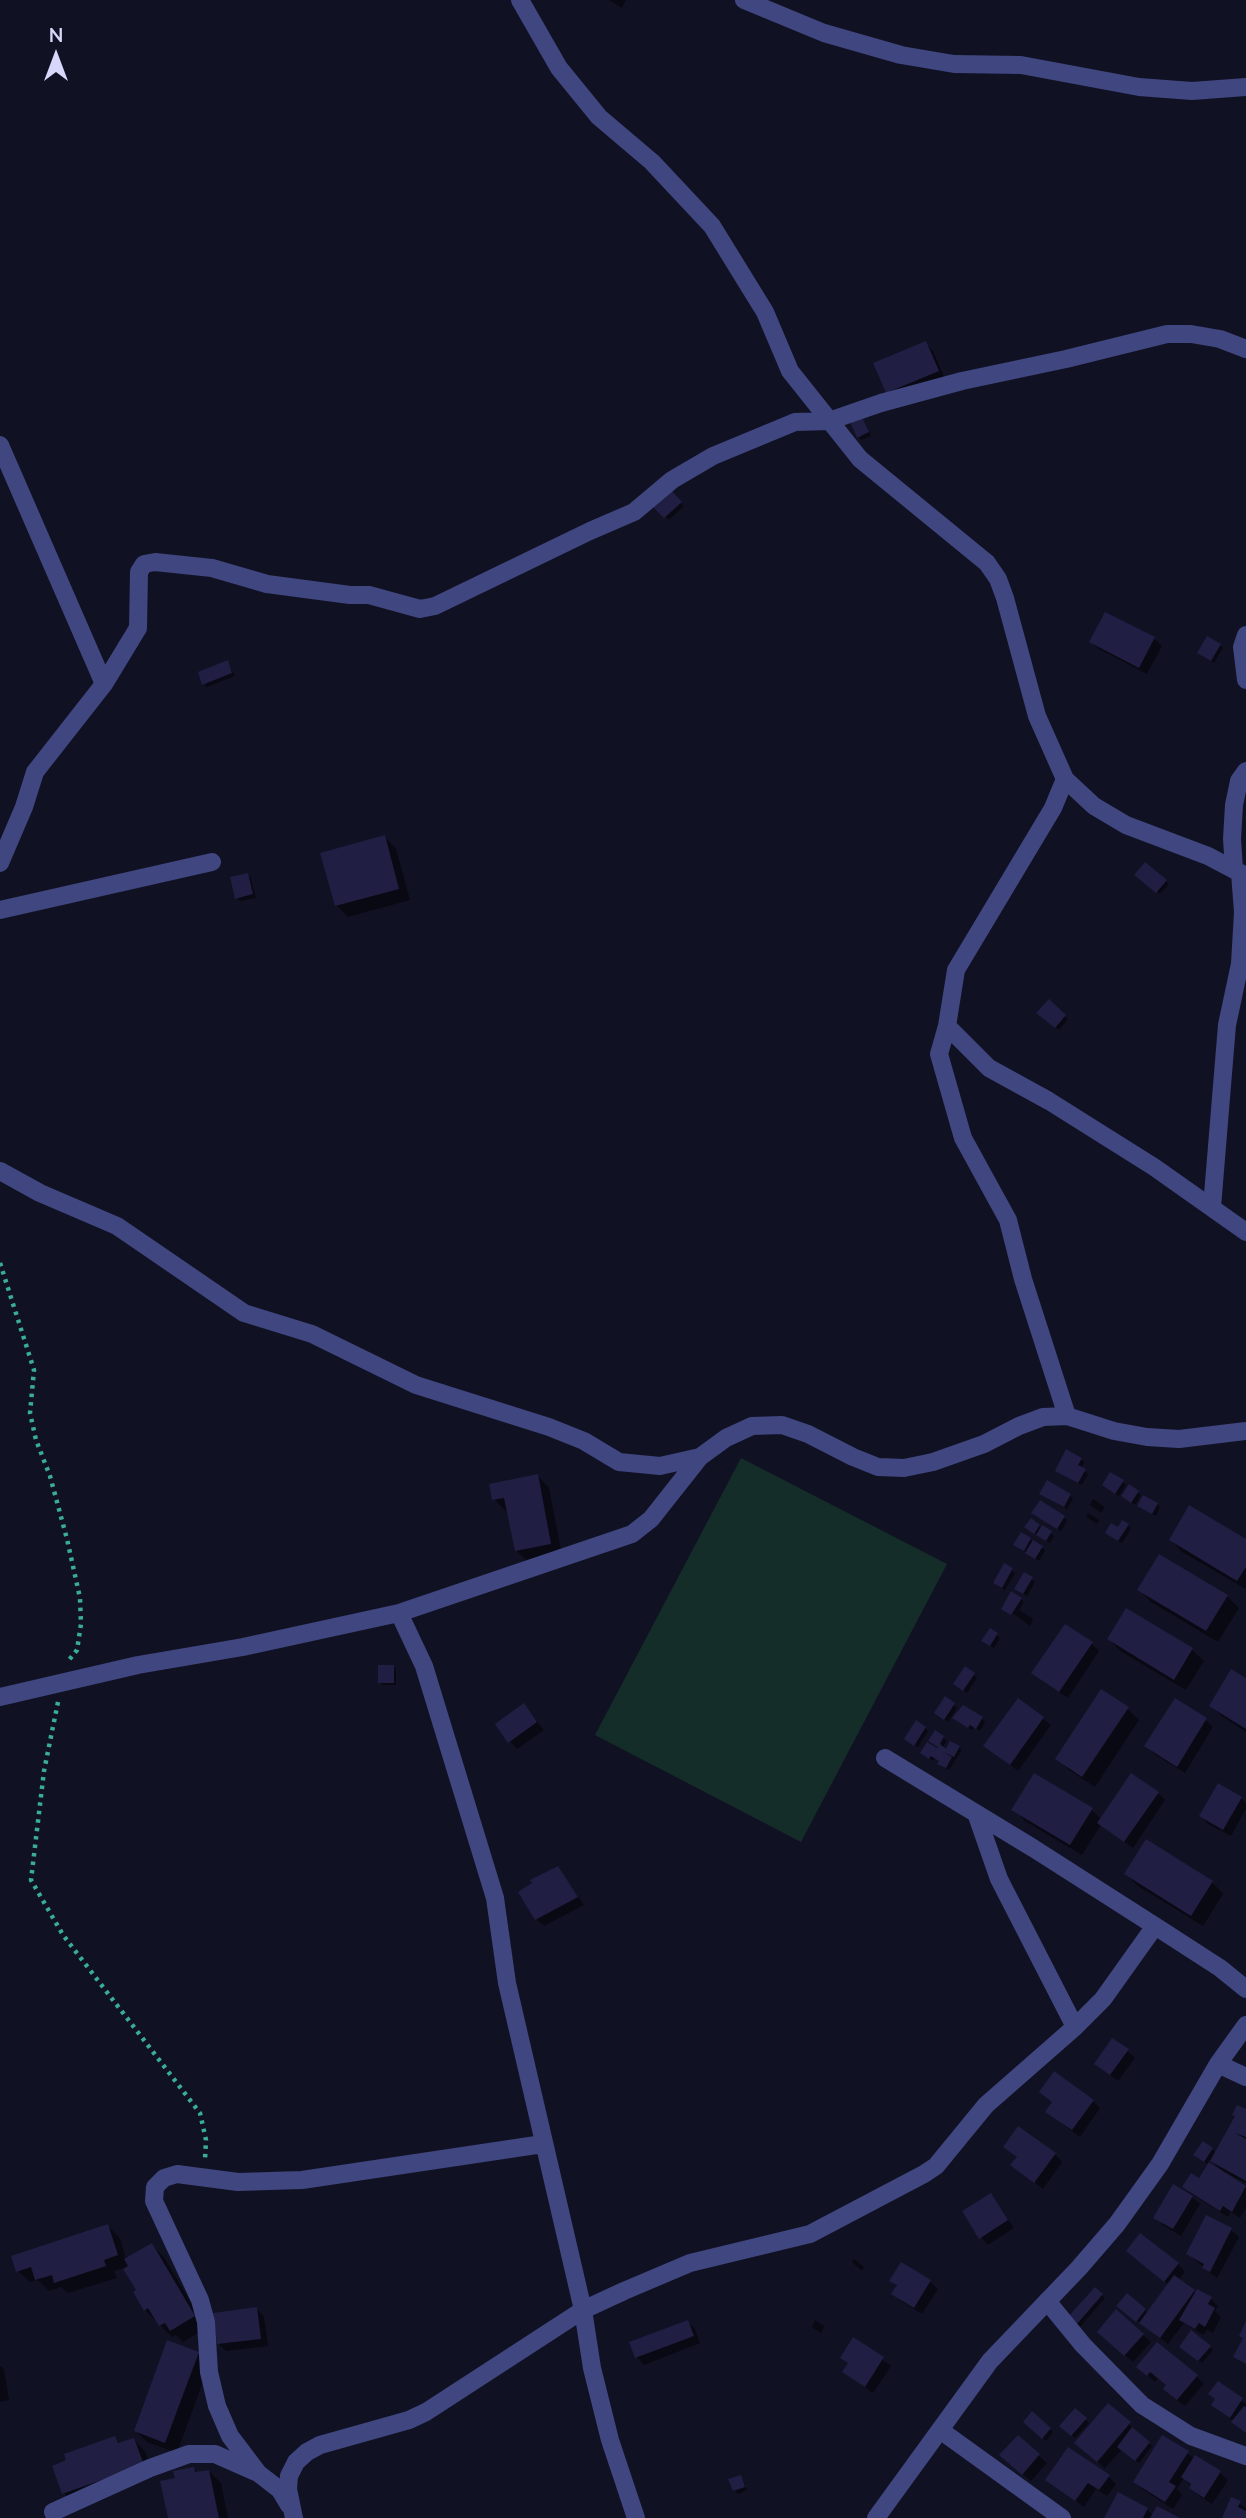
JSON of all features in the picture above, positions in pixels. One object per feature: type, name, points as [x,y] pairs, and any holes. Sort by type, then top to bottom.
[{"type":"street","points":[[520,0],[559,68],[599,117],[652,162],[712,226],[765,312],[790,371],[860,459],[987,563],[998,579],[1037,716],[1065,779],[1094,806],[1126,825],[1208,856],[1240,873]]},
{"type":"street","points":[[744,0],[824,33],[901,55],[954,64],[1021,65],[1139,88],[1192,90],[1246,87]]},
{"type":"street","points":[[0,863],[24,807],[35,772],[104,684],[138,628],[139,572],[144,564],[155,562],[212,568],[267,584],[369,595],[420,609],[435,606],[634,512],[672,480],[713,456],[795,422],[829,421],[881,403],[962,381],[1167,334],[1191,334],[1246,349]]},
{"type":"street","points":[[0,445],[104,684]]},
{"type":"street","points":[[1246,635],[1242,647],[1246,680]]},
{"type":"street","points":[[1212,1207],[1227,1025],[1240,964],[1243,912],[1240,873],[1232,839],[1234,805],[1239,781],[1246,771]]},
{"type":"street","points":[[1065,779],[1053,808],[956,970],[947,1026],[939,1054],[963,1138],[1008,1220],[1023,1279],[1067,1416]]},
{"type":"street","points":[[0,910],[212,862]]},
{"type":"street","points":[[947,1026],[989,1068],[1049,1101],[1154,1167],[1246,1231]]},
{"type":"street","points":[[0,1172],[40,1193],[117,1226],[244,1313],[312,1334],[416,1385],[549,1427],[584,1441],[619,1462],[660,1466],[700,1457]]},
{"type":"street","points":[[0,1697],[138,1665],[243,1647],[399,1613],[632,1534],[651,1520],[700,1457],[726,1438],[752,1426],[782,1425],[808,1434],[878,1467],[904,1468],[933,1462],[984,1444],[1019,1426],[1043,1418],[1067,1416],[1114,1431],[1147,1437],[1179,1439],[1246,1431]]},
{"type":"street","points":[[399,1613],[424,1666],[495,1898],[507,1983],[583,2311],[592,2368],[610,2440],[636,2518]]},
{"type":"street","points":[[885,1758],[1155,1926],[1220,1968],[1246,1989]]},
{"type":"street","points":[[976,1813],[999,1879],[1075,2027]]},
{"type":"street","points":[[293,2515],[288,2489],[289,2476],[296,2462],[307,2452],[320,2445],[409,2420],[426,2412],[583,2311],[690,2263],[810,2234],[936,2166],[986,2105],[1103,1999],[1155,1926]]},
{"type":"street","points":[[876,2518],[990,2361],[1117,2224],[1160,2164],[1219,2064],[1246,2025]]},
{"type":"street","points":[[1219,2064],[1246,2077]]},
{"type":"street","points":[[258,2473],[230,2436],[216,2406],[209,2372],[206,2322],[200,2300],[154,2201],[155,2187],[164,2178],[177,2174],[238,2182],[302,2180],[543,2144]]},
{"type":"street","points":[[1047,2301],[1083,2345],[1142,2405],[1191,2437],[1246,2456]]},
{"type":"street","points":[[940,2430],[1062,2518]]},
{"type":"street","points":[[53,2512],[150,2468],[189,2454],[215,2454],[258,2473],[280,2490],[293,2515]]},
{"type":"path","points":[[0,1263],[34,1370],[30,1413],[36,1440],[50,1476],[80,1598],[78,1650],[69,1660],[61,1684],[44,1771],[31,1880],[63,1935],[200,2113],[206,2140],[205,2179]]},
{"type":"green space","points":[[741,1458],[947,1564],[801,1842],[595,1735]]},
{"type":"building","points":[[926,341],[939,371],[886,393],[873,363]]},
{"type":"building","points":[[862,417],[869,432],[857,438],[850,422]]},
{"type":"building","points":[[671,490],[682,502],[664,518],[653,507]]},
{"type":"building","points":[[1105,612],[1155,637],[1139,668],[1089,642]]},
{"type":"building","points":[[1207,636],[1221,644],[1211,661],[1197,653]]},
{"type":"building","points":[[228,660],[232,673],[202,685],[198,672]]},
{"type":"building","points":[[385,835],[399,889],[335,906],[320,853]]},
{"type":"building","points":[[1145,862],[1167,880],[1156,893],[1134,875]]},
{"type":"building","points":[[248,873],[253,894],[235,899],[230,877]]},
{"type":"building","points":[[1049,999],[1066,1015],[1055,1028],[1036,1013]]},
{"type":"building","points":[[1066,1449],[1082,1458],[1078,1465],[1086,1469],[1078,1483],[1055,1471]]},
{"type":"building","points":[[1110,1472],[1124,1480],[1115,1494],[1102,1485]]},
{"type":"building","points":[[538,1474],[551,1544],[515,1551],[504,1498],[492,1500],[489,1484]]},
{"type":"building","points":[[1047,1480],[1071,1494],[1064,1507],[1039,1494]]},
{"type":"building","points":[[1129,1484],[1139,1491],[1131,1503],[1121,1496]]},
{"type":"building","points":[[1143,1495],[1158,1503],[1152,1514],[1137,1506]]},
{"type":"building","points":[[1040,1500],[1065,1516],[1057,1529],[1031,1513]]},
{"type":"building","points":[[1189,1505],[1246,1539],[1246,1567],[1237,1581],[1169,1540]]},
{"type":"building","points":[[1031,1518],[1040,1525],[1034,1534],[1024,1527]]},
{"type":"building","points":[[1122,1520],[1129,1524],[1118,1541],[1105,1533],[1111,1523],[1118,1527]]},
{"type":"building","points":[[1042,1525],[1052,1531],[1046,1541],[1036,1535]]},
{"type":"building","points":[[1021,1532],[1031,1538],[1024,1551],[1013,1545]]},
{"type":"building","points":[[1033,1540],[1043,1546],[1035,1559],[1025,1553]]},
{"type":"building","points":[[1159,1554],[1228,1595],[1206,1631],[1137,1590]]},
{"type":"building","points":[[1004,1563],[1013,1568],[1002,1588],[993,1583]]},
{"type":"building","points":[[1024,1572],[1033,1577],[1023,1594],[1014,1589]]},
{"type":"building","points":[[1011,1591],[1022,1598],[1011,1615],[1001,1609]]},
{"type":"building","points":[[1126,1608],[1193,1648],[1174,1680],[1107,1639]]},
{"type":"building","points":[[1065,1624],[1093,1642],[1059,1692],[1031,1673]]},
{"type":"building","points":[[990,1628],[998,1633],[990,1646],[981,1641]]},
{"type":"building","points":[[378,1665],[394,1665],[394,1683],[378,1683]]},
{"type":"building","points":[[965,1666],[975,1673],[963,1691],[953,1684]]},
{"type":"building","points":[[1231,1669],[1246,1678],[1246,1729],[1209,1706]]},
{"type":"building","points":[[1101,1689],[1129,1707],[1082,1777],[1055,1759]]},
{"type":"building","points":[[945,1696],[955,1703],[944,1720],[934,1713]]},
{"type":"building","points":[[1018,1698],[1044,1717],[1010,1765],[983,1746]]},
{"type":"building","points":[[1175,1698],[1207,1718],[1177,1767],[1144,1746]]},
{"type":"building","points":[[524,1703],[537,1722],[508,1743],[495,1724]]},
{"type":"building","points":[[963,1705],[983,1717],[976,1729],[970,1725],[968,1728],[952,1718]]},
{"type":"building","points":[[916,1720],[926,1727],[914,1746],[904,1739]]},
{"type":"building","points":[[935,1730],[944,1736],[940,1744],[946,1749],[950,1741],[960,1746],[954,1757],[943,1752],[952,1757],[946,1768],[937,1764],[939,1761],[931,1756],[929,1759],[920,1753],[927,1742],[938,1747],[928,1741]]},
{"type":"building","points":[[1034,1773],[1093,1808],[1070,1845],[1011,1810]]},
{"type":"building","points":[[1131,1773],[1159,1792],[1124,1842],[1097,1823]]},
{"type":"building","points":[[1218,1783],[1242,1797],[1223,1830],[1199,1816]]},
{"type":"building","points":[[1146,1839],[1213,1881],[1191,1916],[1124,1874]]},
{"type":"building","points":[[558,1866],[578,1897],[535,1920],[518,1892],[532,1883],[530,1880]]},
{"type":"building","points":[[1112,2038],[1129,2049],[1110,2075],[1094,2064]]},
{"type":"building","points":[[1054,2071],[1094,2100],[1072,2130],[1045,2112],[1052,2102],[1039,2092]]},
{"type":"building","points":[[1237,2105],[1246,2109],[1246,2137],[1235,2133],[1246,2139],[1246,2181],[1210,2161],[1235,2116],[1232,2115]]},
{"type":"building","points":[[1018,2126],[1056,2153],[1034,2183],[1010,2165],[1017,2157],[1003,2147]]},
{"type":"building","points":[[1203,2141],[1213,2148],[1204,2162],[1193,2155]]},
{"type":"building","points":[[1209,2162],[1246,2186],[1232,2212],[1223,2206],[1220,2211],[1182,2187],[1191,2173],[1199,2178]]},
{"type":"building","points":[[1173,2184],[1193,2196],[1173,2229],[1153,2218]]},
{"type":"building","points":[[991,2193],[1008,2220],[979,2239],[962,2211]]},
{"type":"building","points":[[1206,2215],[1232,2228],[1210,2272],[1202,2268],[1204,2264],[1186,2254]]},
{"type":"building","points":[[108,2224],[118,2255],[104,2260],[106,2266],[54,2283],[52,2275],[35,2280],[31,2267],[16,2272],[11,2256]]},
{"type":"building","points":[[1140,2233],[1179,2263],[1164,2282],[1126,2251]]},
{"type":"building","points":[[152,2243],[195,2316],[170,2331],[165,2323],[159,2326],[148,2308],[144,2311],[133,2292],[136,2290],[123,2269],[128,2266],[124,2259]]},
{"type":"building","points":[[901,2262],[931,2280],[914,2308],[891,2294],[897,2285],[889,2281]]},
{"type":"building","points":[[1174,2275],[1195,2290],[1160,2338],[1139,2323]]},
{"type":"building","points":[[1095,2287],[1103,2294],[1076,2325],[1067,2318]]},
{"type":"building","points":[[1197,2289],[1212,2297],[1208,2304],[1215,2308],[1205,2327],[1199,2323],[1195,2329],[1179,2320]]},
{"type":"building","points":[[1127,2293],[1146,2309],[1136,2322],[1116,2306]]},
{"type":"building","points":[[257,2307],[261,2339],[217,2344],[213,2313]]},
{"type":"building","points":[[1116,2309],[1144,2334],[1124,2356],[1097,2332]]},
{"type":"building","points":[[688,2320],[694,2336],[635,2358],[629,2342]]},
{"type":"building","points":[[1246,2321],[1246,2364],[1233,2357],[1243,2338],[1239,2336]]},
{"type":"building","points":[[1191,2330],[1211,2346],[1198,2361],[1179,2347]]},
{"type":"building","points":[[853,2337],[884,2357],[865,2387],[842,2372],[848,2363],[840,2358]]},
{"type":"building","points":[[167,2340],[199,2352],[165,2443],[134,2431]]},
{"type":"building","points":[[1157,2342],[1198,2375],[1177,2400],[1163,2389],[1166,2385],[1150,2372],[1147,2376],[1136,2367]]},
{"type":"building","points":[[1218,2381],[1243,2398],[1230,2418],[1211,2405],[1215,2399],[1208,2394]]},
{"type":"building","points":[[1108,2403],[1131,2422],[1097,2462],[1074,2443]]},
{"type":"building","points":[[1244,2406],[1246,2407],[1246,2433],[1231,2422]]},
{"type":"building","points":[[1075,2408],[1087,2418],[1071,2436],[1059,2426]]},
{"type":"building","points":[[1032,2411],[1051,2428],[1042,2439],[1023,2422]]},
{"type":"building","points":[[1132,2427],[1150,2442],[1135,2461],[1117,2447]]},
{"type":"building","points":[[1018,2435],[1040,2454],[1022,2475],[999,2455]]},
{"type":"building","points":[[1162,2435],[1189,2451],[1169,2482],[1176,2486],[1165,2502],[1133,2482]]},
{"type":"building","points":[[115,2436],[118,2443],[134,2438],[144,2465],[62,2494],[52,2466],[66,2460],[64,2454]]},
{"type":"building","points":[[1068,2447],[1110,2475],[1099,2490],[1088,2483],[1075,2501],[1045,2480]]},
{"type":"building","points":[[1195,2455],[1221,2471],[1204,2498],[1189,2488],[1191,2484],[1181,2477]]},
{"type":"building","points":[[194,2467],[195,2472],[209,2470],[219,2518],[168,2518],[160,2481],[175,2478],[173,2471]]},
{"type":"building","points":[[741,2475],[745,2487],[733,2491],[728,2479]]},
{"type":"building","points":[[1118,2492],[1148,2508],[1143,2518],[1104,2518]]},
{"type":"building","points":[[1231,2497],[1241,2501],[1238,2507],[1246,2511],[1246,2518],[1222,2518]]},
{"type":"building","points":[[1157,2506],[1180,2518],[1150,2518]]}]
